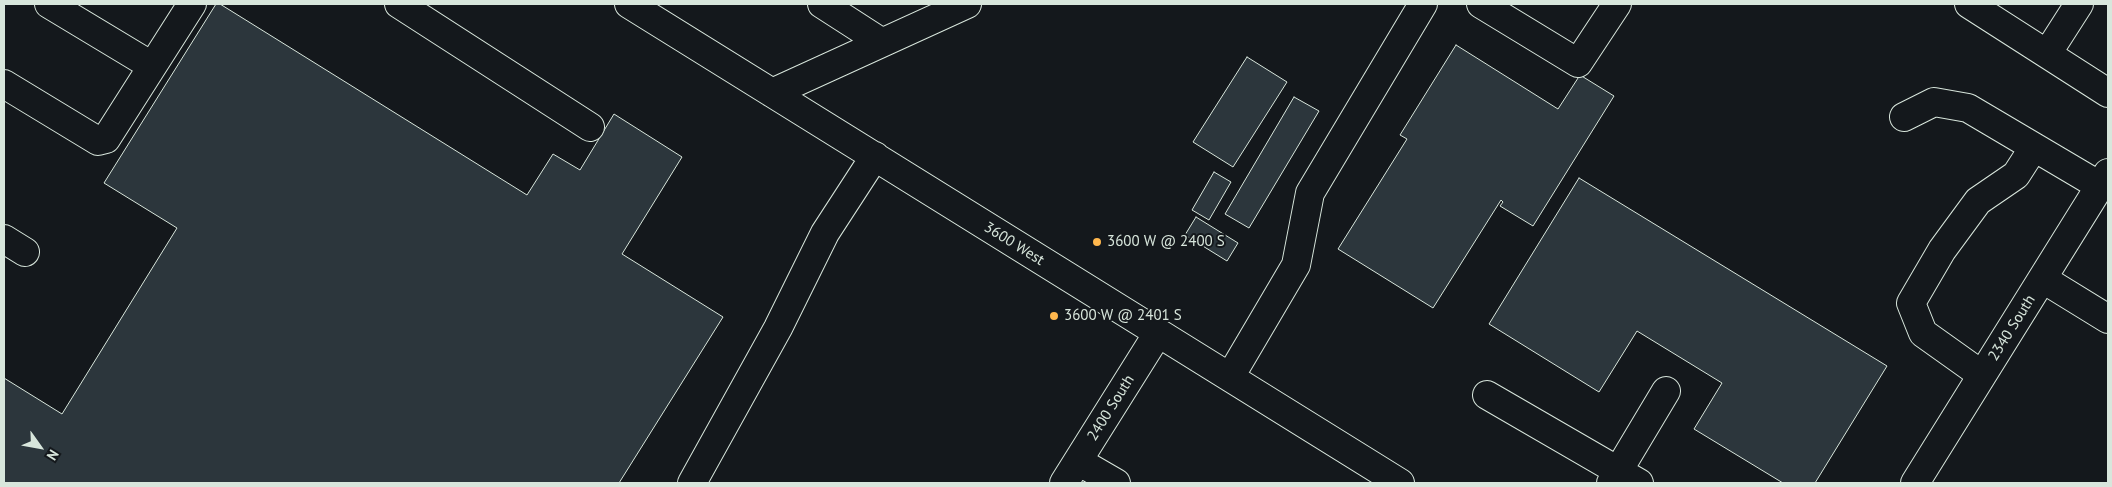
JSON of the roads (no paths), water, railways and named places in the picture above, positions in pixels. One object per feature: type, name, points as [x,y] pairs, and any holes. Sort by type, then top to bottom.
[{"type":"street","points":[[49,4],[152,66]]},
{"type":"street","points":[[4,84],[98,141],[106,139],[192,4]]},
{"type":"street","points":[[398,4],[590,127]]},
{"type":"street","name":"3600 West","points":[[629,4],[1400,483]]},
{"type":"street","points":[[822,4],[880,42]]},
{"type":"street","points":[[772,93],[880,42],[967,4]]},
{"type":"street","points":[[1230,377],[1296,265],[1310,193],[1423,4]]},
{"type":"street","points":[[1481,4],[1578,63],[1617,4]]},
{"type":"street","points":[[1969,4],[2108,93]]},
{"type":"street","points":[[2047,54],[2079,4]]},
{"type":"street","points":[[1904,117],[1934,102],[1968,108],[2034,147],[2104,180]]},
{"type":"street","points":[[1982,376],[1923,333],[1911,303],[1942,250],[1978,201],[2016,175],[2034,147]]},
{"type":"street","points":[[692,483],[778,328],[825,233],[875,156]]},
{"type":"street","name":"2340 South","points":[[1915,483],[2104,180]]},
{"type":"street","points":[[2043,278],[2108,319]]},
{"type":"street","name":"2400 South","points":[[1071,472],[1158,333]]},
{"type":"street","points":[[1486,396],[1623,479],[1666,392]]},
{"type":"street","points":[[1071,472],[1116,483]]},
{"type":"place","name":"3600 W @ 2400 S","points":[[1097,242]]},
{"type":"place","name":"3600 W @ 2401 S","points":[[1054,316]]}]
